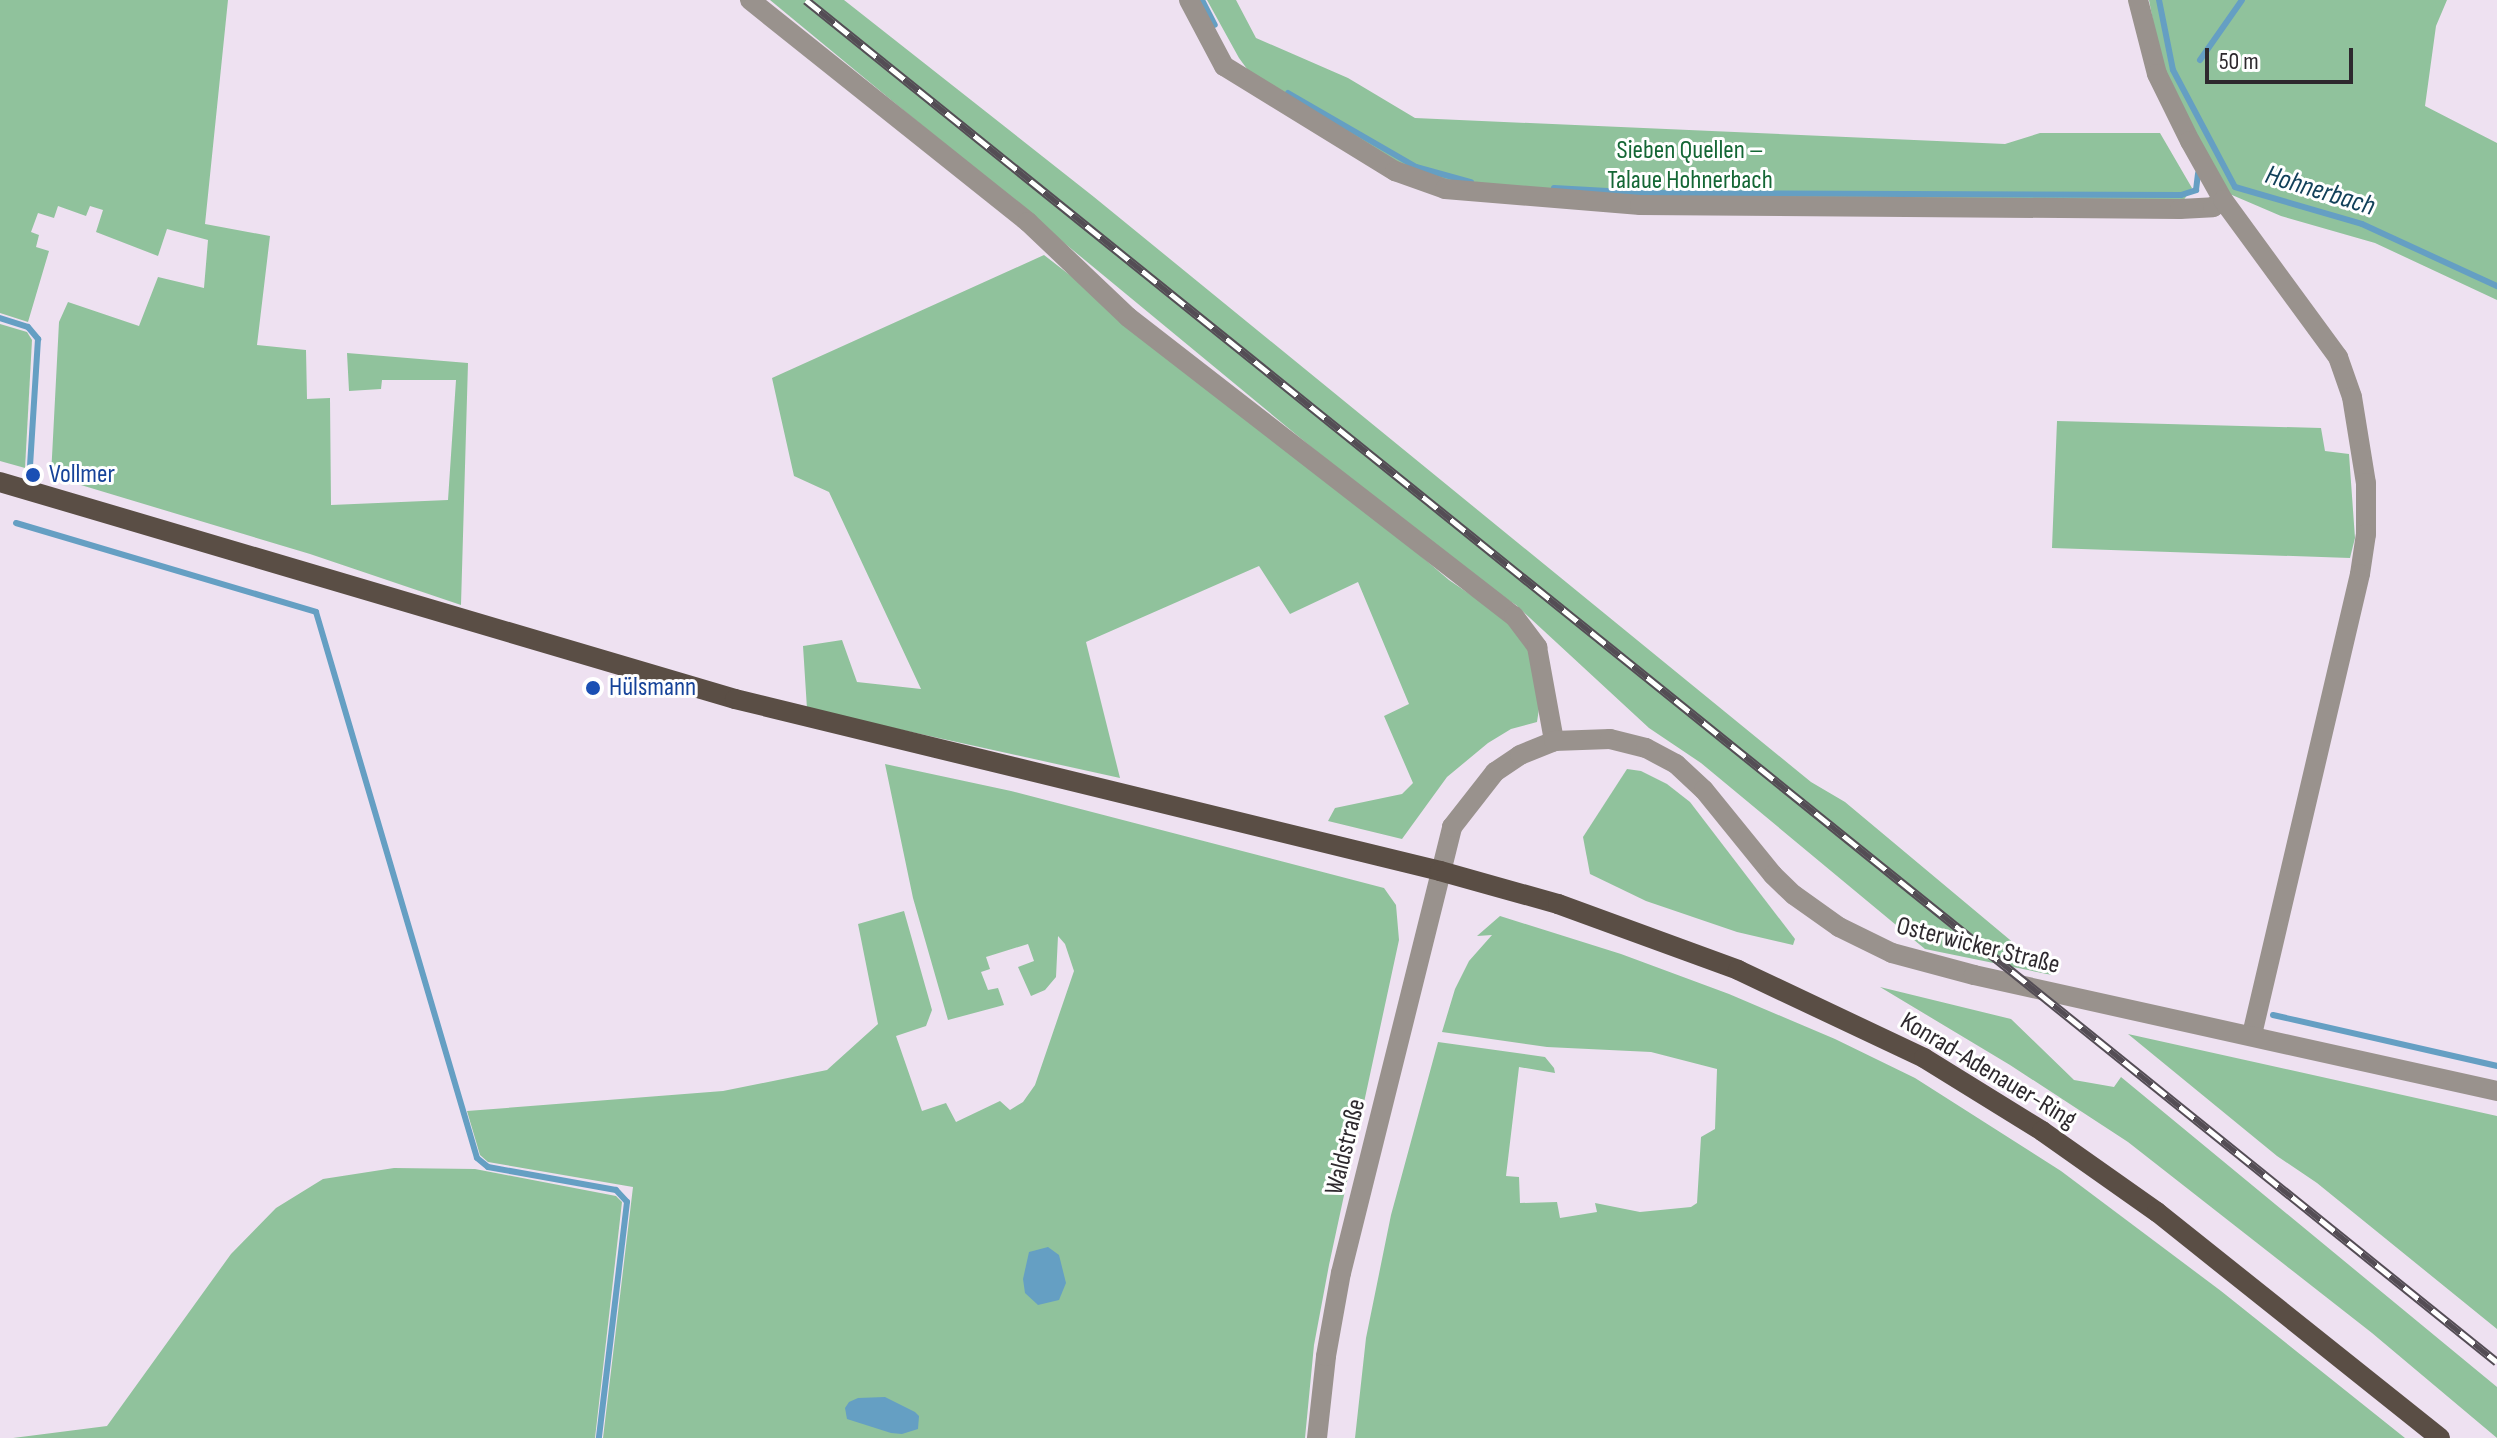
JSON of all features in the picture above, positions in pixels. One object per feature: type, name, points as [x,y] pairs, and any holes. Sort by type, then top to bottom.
[{"type":"main road","name":"Konrad-Adenauer-Ring","points":[[0,482],[735,699],[1440,871],[1558,904],[1738,970],[1924,1058],[2042,1131],[2157,1212],[2440,1438]]},
{"type":"street","points":[[750,0],[1028,222],[1128,317],[1514,616],[1537,647],[1554,741]]},
{"type":"street","points":[[1189,0],[1224,66],[1395,171],[1445,189],[1640,205],[2180,209],[2213,207],[2223,200]]},
{"type":"street","points":[[2138,0],[2157,74],[2223,200],[2338,357],[2352,397],[2366,483],[2366,534],[2360,574],[2252,1036]]},
{"type":"street","name":"Osterwicker Straße","points":[[1440,871],[1452,827],[1483,784],[1520,755],[1554,741],[1610,739],[1646,748],[1676,764],[1704,790],[1773,875],[1794,895],[1839,927],[1881,948],[1974,975],[2497,1091]]},
{"type":"street","name":"Waldstraße","points":[[1317,1438],[1326,1356],[1341,1273],[1440,871]]},
{"type":"green space","points":[[0,0],[228,0],[205,224],[270,236],[257,345],[306,350],[307,399],[330,398],[331,505],[448,500],[456,380],[382,380],[381,389],[349,391],[347,353],[468,363],[461,605],[310,554],[51,476],[59,322],[68,302],[139,326],[158,277],[204,288],[208,240],[167,229],[158,256],[96,232],[103,210],[90,206],[86,216],[58,206],[54,218],[38,213],[31,232],[39,235],[36,247],[49,251],[28,322],[0,313]]},
{"type":"green space","points":[[770,0],[844,0],[1094,197],[1811,782],[1845,802],[2052,975],[1925,949],[1701,763],[1649,728],[1516,605],[1459,569]]},
{"type":"green space","name":"Sieben Quellen – Talaue Hohnerbach","points":[[1207,0],[1236,0],[1256,38],[1348,78],[1415,118],[2005,144],[2040,133],[2160,133],[2192,188],[2181,204],[1755,205],[1470,192],[1406,174],[1264,92],[1239,58]]},
{"type":"green space","points":[[2149,0],[2447,0],[2436,26],[2425,106],[2497,143],[2497,300],[2375,243],[2281,216],[2225,192],[2165,85]]},
{"type":"green space","points":[[1044,255],[1313,464],[1449,580],[1509,621],[1529,650],[1540,702],[1537,722],[1511,729],[1488,743],[1447,777],[1402,839],[1328,821],[1335,808],[1402,794],[1413,783],[1384,716],[1409,704],[1358,582],[1290,614],[1259,566],[1086,642],[1120,778],[807,709],[803,646],[842,640],[857,682],[921,689],[829,492],[794,476],[772,378]]},
{"type":"green space","points":[[0,324],[27,332],[32,340],[25,468],[0,461]]},
{"type":"green space","points":[[2057,421],[2321,428],[2325,451],[2349,454],[2355,538],[2350,558],[2052,548]]},
{"type":"green space","points":[[885,764],[1011,791],[1384,888],[1396,905],[1399,940],[1329,1265],[1314,1345],[1305,1438],[603,1438],[633,1187],[488,1162],[480,1155],[467,1111],[723,1091],[827,1070],[878,1024],[858,924],[904,911],[932,1010],[926,1026],[896,1036],[922,1111],[946,1103],[956,1122],[1000,1101],[1010,1110],[1023,1102],[1035,1085],[1074,971],[1065,944],[1058,936],[1056,977],[1045,990],[1031,996],[1018,967],[1034,961],[1028,944],[986,957],[990,969],[981,972],[988,990],[998,988],[1004,1005],[948,1020],[913,898]]},
{"type":"green space","points":[[1627,769],[1641,771],[1667,784],[1690,802],[1795,939],[1793,945],[1737,932],[1646,901],[1590,874],[1583,837]]},
{"type":"green space","points":[[1500,916],[1621,954],[1729,994],[1835,1039],[1915,1078],[2061,1171],[2221,1291],[2405,1438],[1355,1438],[1366,1338],[1391,1215],[1438,1042],[1545,1057],[1554,1068],[1555,1073],[1519,1067],[1506,1176],[1519,1177],[1520,1203],[1557,1202],[1560,1218],[1597,1212],[1595,1203],[1640,1212],[1691,1207],[1697,1203],[1701,1137],[1715,1129],[1717,1069],[1651,1052],[1547,1047],[1442,1032],[1455,989],[1469,961],[1492,935],[1477,936]]},
{"type":"green space","points":[[1880,987],[2011,1019],[2074,1080],[2114,1087],[2121,1077],[2497,1387],[2497,1438],[2372,1333],[2128,1142],[2010,1065]]},
{"type":"green space","points":[[2128,1034],[2497,1116],[2497,1329],[2317,1183],[2277,1156]]},
{"type":"green space","points":[[394,1168],[475,1169],[616,1196],[622,1202],[595,1438],[13,1438],[107,1426],[231,1254],[276,1208],[323,1179]]},
{"type":"water","points":[[1048,1247],[1059,1255],[1066,1283],[1059,1300],[1038,1305],[1025,1293],[1023,1279],[1029,1252]]},
{"type":"water","points":[[885,1397],[915,1412],[919,1416],[918,1429],[902,1434],[891,1433],[847,1419],[845,1408],[849,1402],[858,1398]]},
{"type":"waterway","points":[[1202,0],[1215,25]]},
{"type":"waterway","name":"Hohnerbach","points":[[2159,0],[2173,70],[2235,187],[2362,224],[2497,286]]},
{"type":"waterway","name":"Hohnerbach","points":[[2200,60],[2242,0]]},
{"type":"waterway","points":[[1288,93],[1416,167],[1471,182]]},
{"type":"waterway","points":[[1554,188],[1643,193],[2181,195],[2196,190],[2198,173]]},
{"type":"waterway","points":[[0,318],[28,327],[38,339],[30,467]]},
{"type":"waterway","points":[[16,523],[316,612],[477,1158],[488,1167],[616,1190],[627,1202],[599,1438]]},
{"type":"waterway","points":[[2273,1015],[2497,1066]]},
{"type":"railway","points":[[806,0],[2497,1362]]},
{"type":"place","name":"Vollmer","points":[[33,475]]},
{"type":"place","name":"Hülsmann","points":[[593,688]]}]
